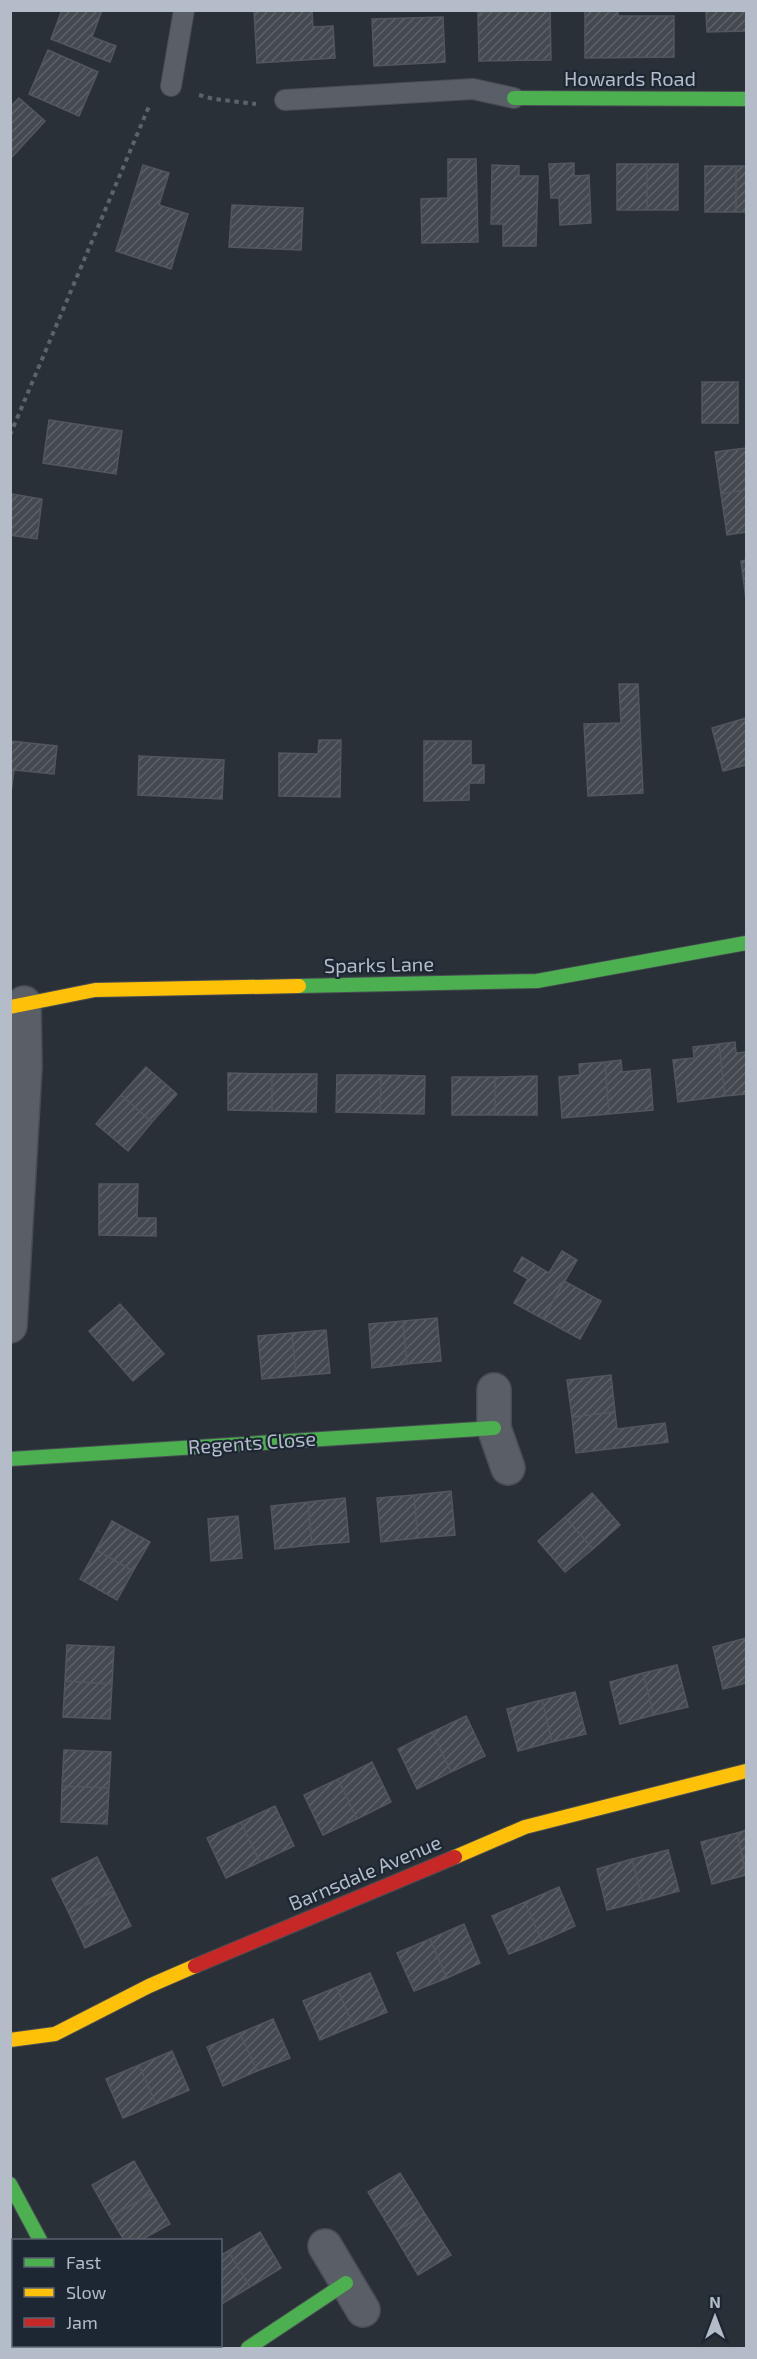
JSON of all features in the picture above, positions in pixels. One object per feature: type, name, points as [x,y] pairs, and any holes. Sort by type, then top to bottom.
[{"type":"street","name":"Howards Road","points":[[514,98],[747,99]]},
{"type":"street","name":"Sparks Lane","points":[[17,1005],[94,990],[537,981],[747,943]]},
{"type":"street","points":[[10,1326],[25,1067],[17,1005]]},
{"type":"street","points":[[494,1390],[494,1428],[508,1468]]},
{"type":"street","name":"Regents Close","points":[[10,1459],[494,1428]]},
{"type":"street","name":"Barnsdale Avenue","points":[[10,2040],[54,2034],[149,1986],[525,1827],[747,1772]]},
{"type":"street","points":[[10,2184],[39,2239]]},
{"type":"street","points":[[325,2246],[363,2310]]},
{"type":"street","points":[[248,2349],[346,2283]]},
{"type":"lane","points":[[171,86],[184,10]]},
{"type":"lane","points":[[285,100],[473,89],[514,98]]},
{"type":"path","points":[[10,435],[154,94],[171,86],[214,99],[250,105],[285,100]]},
{"type":"building","points":[[62,10],[102,10],[92,37],[116,46],[110,62],[51,39]]},
{"type":"building","points":[[254,10],[312,10],[313,27],[333,26],[335,58],[257,63]]},
{"type":"building","points":[[585,10],[618,10],[618,16],[674,16],[674,57],[585,58]]},
{"type":"building","points":[[706,10],[746,10],[746,31],[707,32]]},
{"type":"building","points":[[550,11],[551,60],[479,61],[478,12]]},
{"type":"building","points":[[443,17],[445,62],[374,66],[372,19]]},
{"type":"building","points":[[48,50],[98,72],[79,116],[29,94]]},
{"type":"building","points":[[19,98],[45,121],[11,158],[10,107]]},
{"type":"building","points":[[448,159],[476,159],[478,242],[422,243],[421,199],[448,198]]},
{"type":"building","points":[[574,163],[574,176],[589,175],[591,223],[560,225],[559,198],[551,198],[549,164]]},
{"type":"building","points":[[617,164],[647,164],[647,210],[617,210]]},
{"type":"building","points":[[647,164],[678,164],[678,210],[647,210]]},
{"type":"building","points":[[143,165],[169,173],[159,205],[188,214],[171,269],[116,251]]},
{"type":"building","points":[[492,165],[519,166],[519,176],[538,176],[536,246],[503,246],[503,224],[491,224]]},
{"type":"building","points":[[705,166],[736,166],[736,212],[705,212]]},
{"type":"building","points":[[736,166],[746,166],[746,212],[736,212]]},
{"type":"building","points":[[232,205],[303,208],[301,250],[229,247]]},
{"type":"building","points":[[702,382],[738,382],[738,423],[702,423]]},
{"type":"building","points":[[49,420],[122,431],[116,474],[43,463]]},
{"type":"building","points":[[746,448],[746,490],[721,494],[715,452]]},
{"type":"building","points":[[746,490],[746,532],[727,535],[721,494]]},
{"type":"building","points":[[12,494],[42,499],[37,539],[10,535]]},
{"type":"building","points":[[746,560],[746,599],[741,561]]},
{"type":"building","points":[[619,684],[638,684],[643,793],[588,796],[584,724],[621,723]]},
{"type":"building","points":[[746,718],[746,765],[723,771],[712,728]]},
{"type":"building","points":[[319,740],[341,740],[340,797],[279,796],[279,753],[318,754]]},
{"type":"building","points":[[10,741],[57,746],[54,774],[14,770],[10,800]]},
{"type":"building","points":[[424,741],[471,741],[471,765],[484,765],[484,783],[469,783],[469,800],[424,801]]},
{"type":"building","points":[[139,756],[224,760],[222,799],[138,795]]},
{"type":"building","points":[[735,1042],[736,1053],[746,1052],[746,1094],[725,1096],[719,1044]]},
{"type":"building","points":[[719,1044],[725,1096],[678,1102],[673,1060],[694,1058],[693,1047]]},
{"type":"building","points":[[621,1060],[622,1072],[650,1069],[653,1110],[609,1114],[605,1062]]},
{"type":"building","points":[[605,1062],[609,1114],[562,1118],[559,1077],[580,1075],[579,1064]]},
{"type":"building","points":[[146,1067],[177,1094],[152,1122],[121,1095]]},
{"type":"building","points":[[228,1073],[272,1074],[272,1111],[228,1110]]},
{"type":"building","points":[[272,1074],[317,1074],[316,1112],[272,1111]]},
{"type":"building","points":[[337,1075],[381,1075],[380,1113],[336,1112]]},
{"type":"building","points":[[381,1075],[425,1076],[424,1114],[380,1113]]},
{"type":"building","points":[[537,1076],[537,1115],[495,1115],[495,1077]]},
{"type":"building","points":[[452,1077],[495,1077],[495,1115],[452,1115]]},
{"type":"building","points":[[121,1095],[152,1122],[128,1151],[96,1124]]},
{"type":"building","points":[[99,1184],[138,1184],[137,1218],[156,1218],[156,1236],[99,1235]]},
{"type":"building","points":[[562,1251],[577,1260],[543,1319],[514,1303],[528,1279],[514,1271],[522,1257],[549,1273]]},
{"type":"building","points":[[564,1281],[601,1301],[580,1339],[543,1319]]},
{"type":"building","points":[[120,1304],[142,1329],[111,1356],[89,1331]]},
{"type":"building","points":[[437,1318],[441,1361],[407,1364],[403,1321]]},
{"type":"building","points":[[403,1321],[407,1364],[372,1368],[369,1324]]},
{"type":"building","points":[[142,1329],[164,1354],[133,1381],[111,1356]]},
{"type":"building","points":[[326,1330],[330,1373],[296,1376],[292,1333]]},
{"type":"building","points":[[292,1333],[296,1376],[262,1379],[258,1336]]},
{"type":"building","points":[[611,1375],[615,1412],[572,1417],[567,1380]]},
{"type":"building","points":[[615,1412],[617,1429],[665,1423],[668,1442],[576,1453],[572,1417]]},
{"type":"building","points":[[451,1491],[455,1535],[418,1538],[414,1495]]},
{"type":"building","points":[[592,1493],[620,1525],[593,1549],[565,1517]]},
{"type":"building","points":[[414,1495],[418,1538],[381,1542],[377,1498]]},
{"type":"building","points":[[345,1498],[349,1542],[312,1545],[308,1502]]},
{"type":"building","points":[[308,1502],[312,1545],[275,1549],[271,1506]]},
{"type":"building","points":[[238,1516],[242,1558],[211,1561],[208,1519]]},
{"type":"building","points":[[565,1517],[593,1549],[565,1572],[538,1541]]},
{"type":"building","points":[[112,1521],[150,1542],[133,1571],[96,1550]]},
{"type":"building","points":[[96,1550],[133,1571],[117,1600],[80,1579]]},
{"type":"building","points":[[746,1638],[746,1683],[723,1689],[713,1647]]},
{"type":"building","points":[[67,1645],[114,1647],[112,1684],[65,1681]]},
{"type":"building","points":[[677,1665],[688,1707],[654,1715],[643,1673]]},
{"type":"building","points":[[643,1673],[654,1715],[620,1724],[610,1682]]},
{"type":"building","points":[[65,1681],[112,1684],[110,1719],[63,1717]]},
{"type":"building","points":[[575,1692],[586,1734],[552,1742],[542,1700]]},
{"type":"building","points":[[542,1700],[552,1742],[518,1751],[507,1709]]},
{"type":"building","points":[[466,1716],[485,1756],[451,1772],[432,1732]]},
{"type":"building","points":[[432,1732],[451,1772],[417,1789],[398,1749]]},
{"type":"building","points":[[64,1750],[111,1752],[109,1788],[62,1786]]},
{"type":"building","points":[[372,1762],[391,1802],[357,1819],[338,1779]]},
{"type":"building","points":[[338,1779],[357,1819],[323,1835],[304,1795]]},
{"type":"building","points":[[62,1786],[109,1788],[107,1824],[61,1822]]},
{"type":"building","points":[[275,1806],[294,1846],[260,1862],[241,1822]]},
{"type":"building","points":[[241,1822],[260,1862],[226,1878],[207,1838]]},
{"type":"building","points":[[746,1830],[746,1871],[737,1833]]},
{"type":"building","points":[[737,1833],[746,1875],[712,1884],[701,1842]]},
{"type":"building","points":[[668,1850],[679,1891],[643,1901],[632,1859]]},
{"type":"building","points":[[97,1857],[114,1891],[69,1913],[52,1879]]},
{"type":"building","points":[[632,1859],[643,1901],[607,1910],[597,1869]]},
{"type":"building","points":[[559,1887],[575,1926],[542,1941],[525,1902]]},
{"type":"building","points":[[114,1891],[131,1926],[85,1948],[69,1913]]},
{"type":"building","points":[[525,1902],[542,1941],[509,1954],[492,1916]]},
{"type":"building","points":[[464,1924],[480,1963],[447,1978],[430,1939]]},
{"type":"building","points":[[430,1939],[447,1978],[414,1991],[397,1953]]},
{"type":"building","points":[[370,1973],[387,2012],[353,2026],[337,1987]]},
{"type":"building","points":[[337,1987],[353,2026],[320,2040],[303,2001]]},
{"type":"building","points":[[273,2019],[290,2058],[257,2071],[240,2033]]},
{"type":"building","points":[[240,2033],[257,2071],[223,2086],[207,2047]]},
{"type":"building","points":[[172,2051],[189,2090],[156,2104],[139,2065]]},
{"type":"building","points":[[139,2065],[156,2104],[123,2118],[106,2079]]},
{"type":"building","points":[[134,2161],[152,2193],[110,2217],[92,2185]]},
{"type":"building","points":[[400,2173],[425,2214],[393,2233],[368,2192]]},
{"type":"building","points":[[152,2193],[170,2224],[143,2239],[123,2239],[110,2217]]},
{"type":"building","points":[[425,2214],[451,2255],[418,2275],[393,2233]]},
{"type":"building","points":[[260,2232],[281,2268],[250,2287],[228,2251]]},
{"type":"building","points":[[228,2251],[250,2287],[222,2304],[222,2255]]},
{"type":"building","points":[[10,2331],[12,2347],[20,2348],[10,2348]]},
{"type":"traffic: fast","points":[[514,98],[746,99]]},
{"type":"traffic: fast","points":[[299,986],[537,981],[746,943]]},
{"type":"traffic: fast","points":[[10,1459],[494,1428]]},
{"type":"traffic: fast","points":[[10,2184],[39,2239]]},
{"type":"traffic: fast","points":[[248,2348],[346,2283]]},
{"type":"traffic: slow","points":[[10,1007],[95,990],[299,986]]},
{"type":"traffic: slow","points":[[455,1857],[525,1827],[746,1771]]},
{"type":"traffic: slow","points":[[10,2040],[55,2034],[149,1986],[195,1966]]},
{"type":"traffic: jam","points":[[195,1966],[455,1857]]}]
